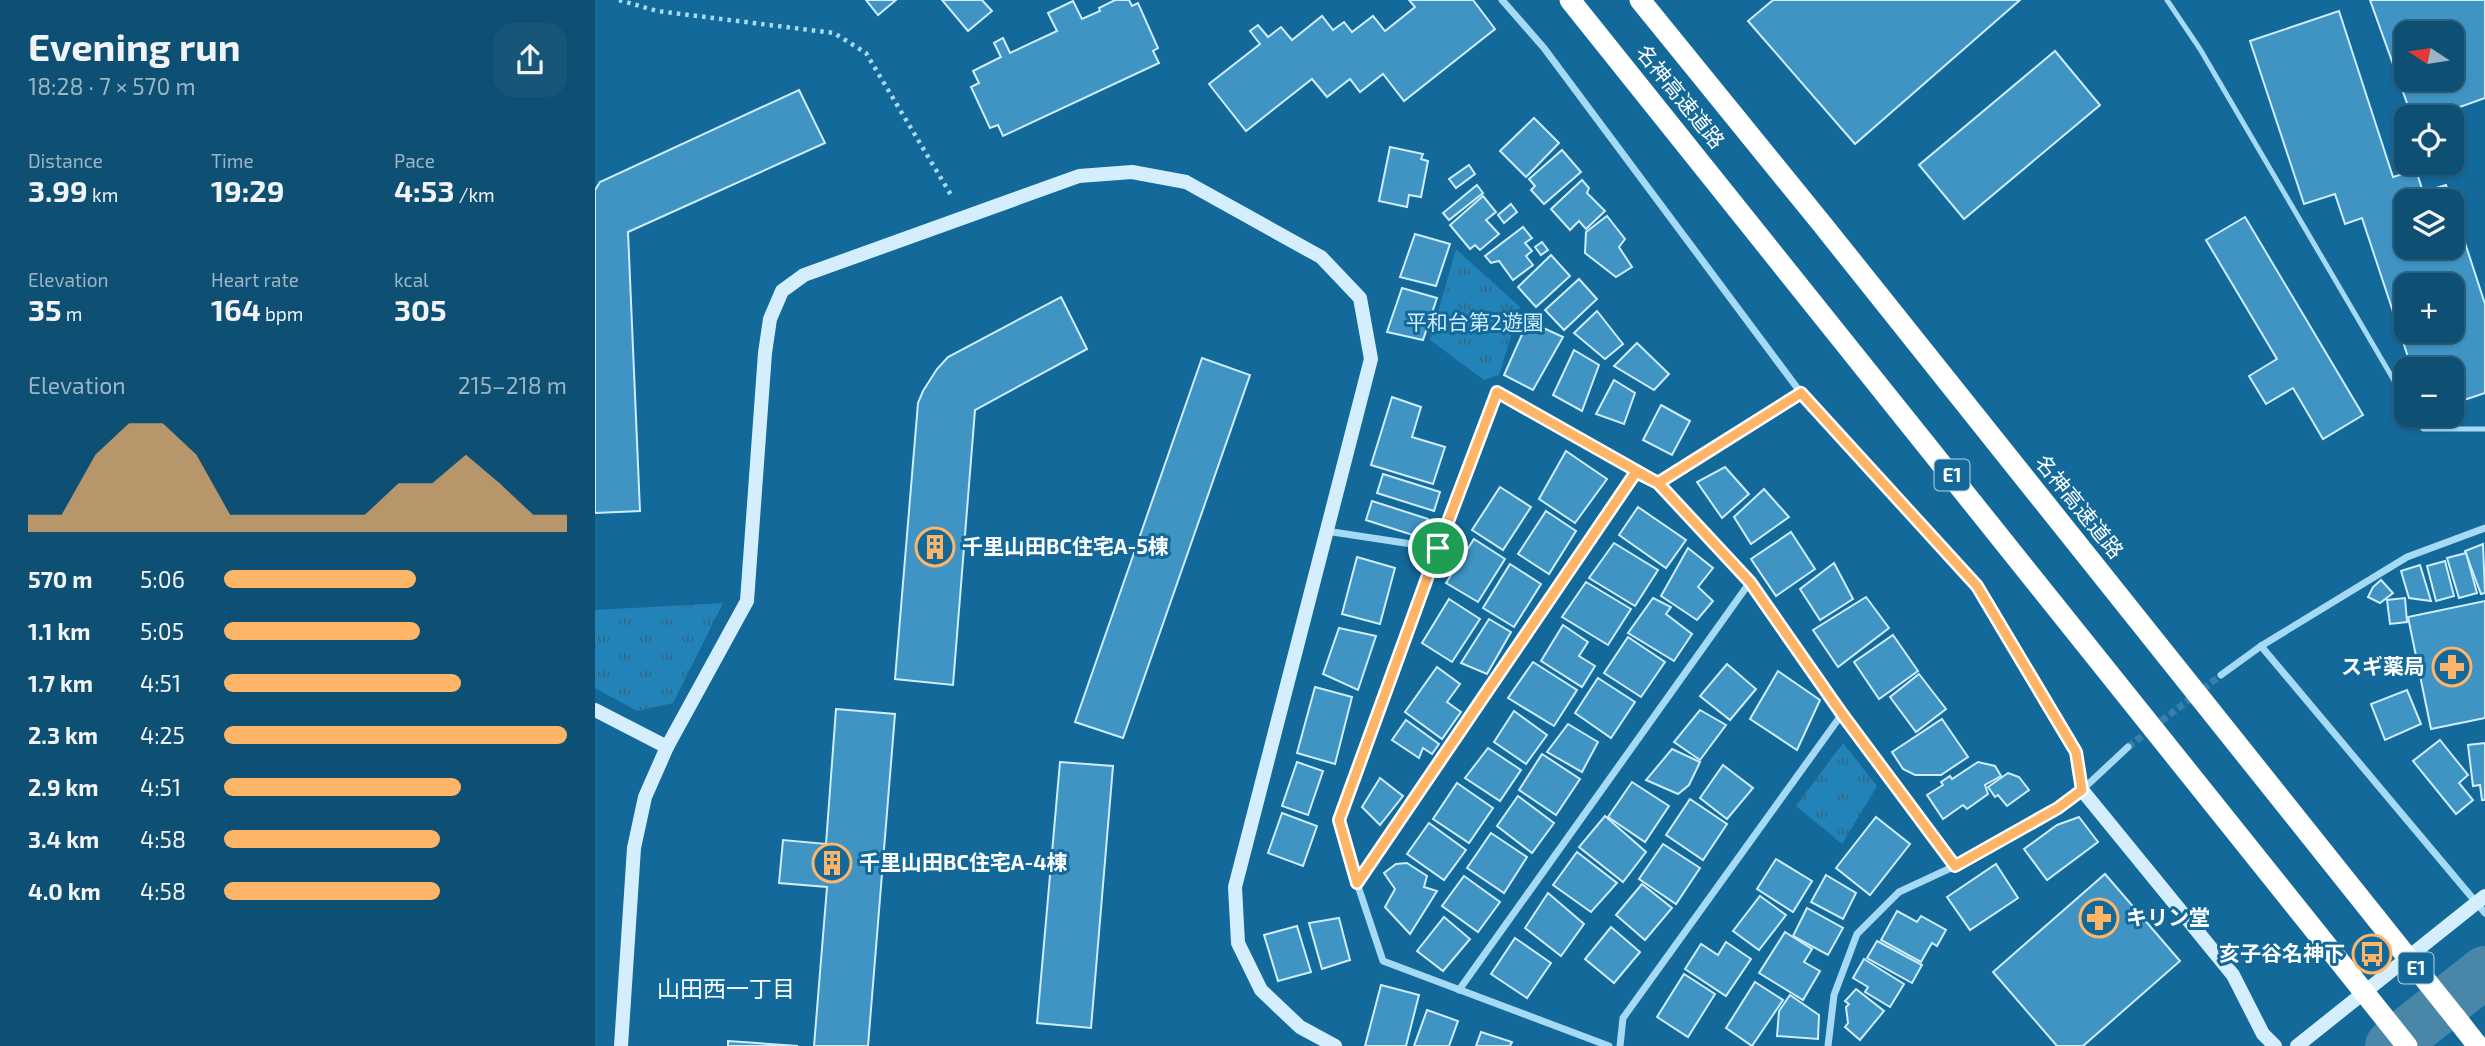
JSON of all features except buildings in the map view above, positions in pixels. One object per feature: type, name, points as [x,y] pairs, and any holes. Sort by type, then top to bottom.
[{"type":"highway","name":"名神高速道路","points":[[1570,0],[2407,1046]]},
{"type":"highway","name":"名神高速道路","points":[[1640,0],[2478,1046]]},
{"type":"street","points":[[1502,0],[1543,48],[1801,393],[1977,586],[2076,752],[2082,790],[2233,975],[2263,1034],[2275,1046]]},
{"type":"street","points":[[621,1046],[633,848],[645,797],[667,747],[747,601],[765,353],[770,319],[782,290],[804,275],[1079,176],[1132,172],[1187,182],[1321,257],[1360,298],[1371,359],[1235,887],[1238,943],[1261,990],[1300,1027],[1335,1046]]},
{"type":"street","points":[[1609,1046],[1384,961],[1339,820],[1497,392],[1658,483],[1750,582],[1842,714],[1955,866]]},
{"type":"street","points":[[1658,483],[1801,393]]},
{"type":"street","points":[[1357,883],[1636,472]]},
{"type":"street","points":[[2221,675],[2261,646],[2407,557],[2485,528]]},
{"type":"street","points":[[1325,531],[1438,548]]},
{"type":"street","points":[[1459,989],[1750,582]]},
{"type":"street","points":[[2261,646],[2482,904],[2297,1046]]},
{"type":"street","points":[[595,710],[667,747]]},
{"type":"street","points":[[1620,1046],[1623,1018],[1842,714]]},
{"type":"street","points":[[1828,1046],[1834,995],[1857,934],[1899,892],[1955,866],[2058,808],[2082,790],[2128,747]]},
{"type":"lane","points":[[2167,0],[2200,49],[2394,380]]},
{"type":"lane","points":[[2422,427],[2485,429]]},
{"type":"path","points":[[619,0],[657,11],[834,33],[866,53],[951,195]]},
{"type":"green space","name":"平和台第2遊園","points":[[1456,249],[1520,307],[1499,375],[1484,380],[1430,340]]},
{"type":"green space","points":[[723,603],[673,703],[637,711],[595,688],[595,610]]},
{"type":"green space","points":[[1843,743],[1877,786],[1842,844],[1796,806]]},
{"type":"waterway","points":[[2391,1046],[2485,972]]},
{"type":"tunnel","points":[[2128,747],[2221,675]]},
{"type":"place","name":"千里山田BC住宅A-5棟","points":[[935,547]]},
{"type":"place","name":"スギ薬局","points":[[2452,667]]},
{"type":"place","name":"千里山田BC住宅A-4棟","points":[[832,863]]},
{"type":"place","name":"キリン堂","points":[[2099,918]]},
{"type":"place","name":"亥子谷名神下","points":[[2372,954]]},
{"type":"district","name":"山田西一丁目","points":[[726,989]]},
{"type":"route","points":[[1438,548],[1339,820],[1357,883],[1636,472],[1658,483],[1750,582],[1842,714],[1955,866],[2058,808],[2082,790],[2076,752],[1977,586],[1801,393],[1658,483],[1497,392],[1438,548]]}]
